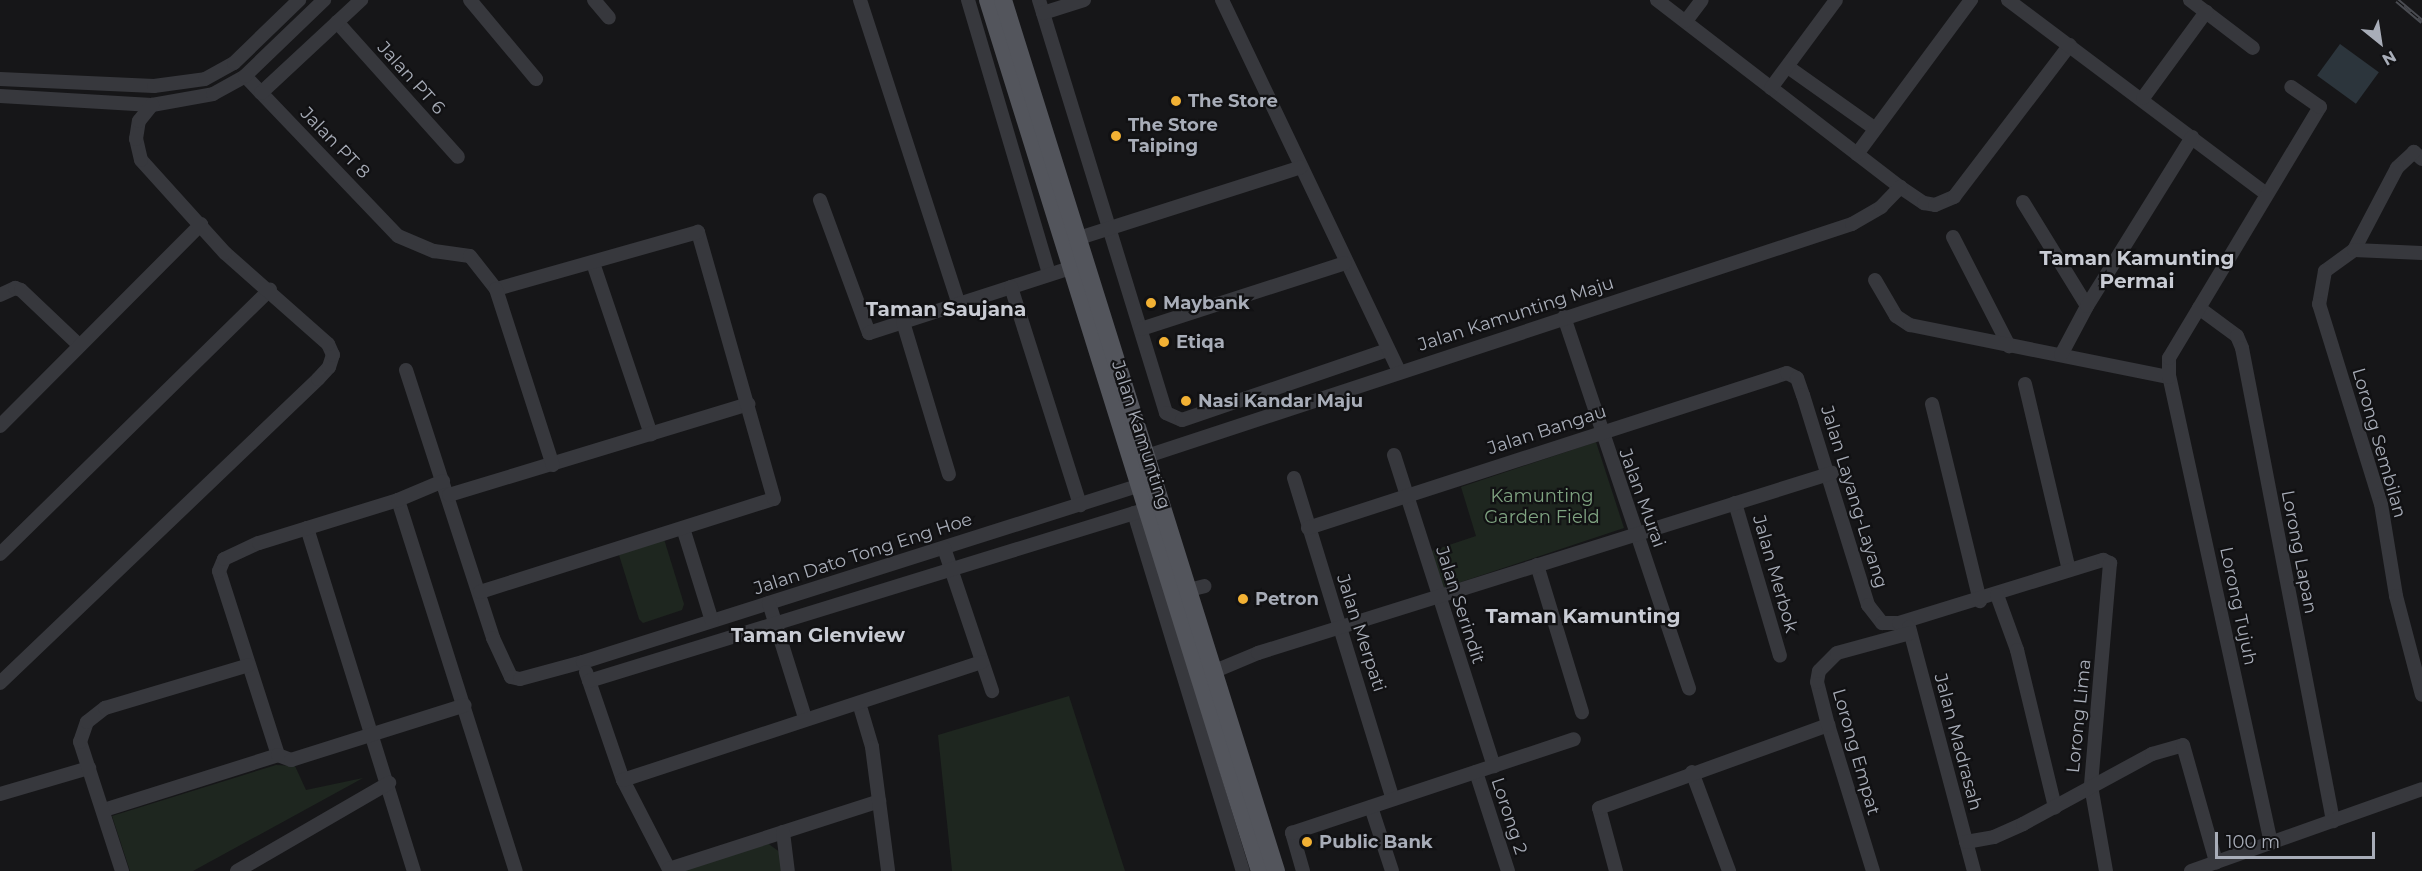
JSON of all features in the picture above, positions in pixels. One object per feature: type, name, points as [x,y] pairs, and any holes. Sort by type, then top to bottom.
[{"type":"main road","name":"Jalan Kamunting","points":[[988,0],[1073,267],[1148,483],[1149,508],[1260,871]]},
{"type":"main road","name":"Jalan Kamunting","points":[[1004,0],[1079,238],[1140,458]]},
{"type":"main road","name":"Jalan Kamunting","points":[[1149,508],[1197,588],[1215,671],[1275,871]]},
{"type":"street","points":[[0,79],[154,86],[185,84],[223,70],[299,0]]},
{"type":"street","points":[[0,96],[152,105],[213,94],[245,76],[324,0]]},
{"type":"street","points":[[261,93],[361,0]]},
{"type":"street","points":[[470,0],[536,79]]},
{"type":"street","points":[[594,0],[609,18]]},
{"type":"street","points":[[860,0],[960,304]]},
{"type":"street","points":[[968,0],[1049,274]]},
{"type":"street","points":[[1084,0],[1041,7],[1166,413],[1182,420],[1388,350]]},
{"type":"street","points":[[1222,0],[1345,263],[1399,371]]},
{"type":"street","points":[[1657,0],[1900,187],[1924,203],[1935,205],[1954,197],[2070,45]]},
{"type":"street","points":[[1686,21],[1702,0]]},
{"type":"street","points":[[1772,88],[1836,0]]},
{"type":"street","points":[[1857,154],[1874,128],[1971,0]]},
{"type":"street","points":[[2007,0],[2143,98],[2265,193]]},
{"type":"street","points":[[2190,0],[2253,48]]},
{"type":"street","points":[[2143,98],[2206,12]]},
{"type":"street","name":"Jalan PT 6","points":[[337,22],[458,157]]},
{"type":"street","points":[[1788,67],[1874,128]]},
{"type":"street","points":[[223,70],[232,84]]},
{"type":"street","name":"Jalan PT 8","points":[[245,76],[398,236],[434,252],[470,256],[496,290]]},
{"type":"street","points":[[1875,280],[1896,316],[1910,325],[2169,377],[2174,346],[2199,308],[2265,193],[2320,107],[2291,87]]},
{"type":"street","points":[[132,104],[139,121]]},
{"type":"street","points":[[0,683],[329,367],[333,355],[328,344],[270,290],[225,253],[141,160],[135,139],[139,121],[152,105]]},
{"type":"street","points":[[2061,355],[2087,306],[2192,137]]},
{"type":"street","points":[[2422,159],[2414,152],[2397,168],[2354,250],[2422,253]]},
{"type":"street","points":[[1079,238],[1301,166]]},
{"type":"street","name":"Jalan Kamunting Maju","points":[[1140,458],[1852,224],[1875,211],[1900,187]]},
{"type":"street","points":[[820,200],[869,333],[1073,267]]},
{"type":"street","points":[[2023,202],[2087,306]]},
{"type":"street","points":[[0,426],[201,224]]},
{"type":"street","points":[[406,370],[480,592],[774,499],[698,232],[496,290],[553,465]]},
{"type":"street","points":[[1953,237],[2009,346]]},
{"type":"street","name":"Lorong Sembilan","points":[[2354,250],[2325,271],[2319,304],[2381,504],[2396,596],[2422,695]]},
{"type":"street","points":[[593,263],[651,434]]},
{"type":"street","points":[[1141,329],[1345,263]]},
{"type":"street","points":[[0,295],[15,288],[21,290],[80,346]]},
{"type":"street","points":[[1011,288],[1080,505]]},
{"type":"street","points":[[0,554],[270,290]]},
{"type":"street","name":"Lorong Lapan","points":[[2199,308],[2237,336],[2242,348],[2333,821]]},
{"type":"street","name":"Jalan Murai","points":[[1564,318],[1600,431],[1689,689]]},
{"type":"street","points":[[903,322],[949,474]]},
{"type":"street","name":"Jalan Bangau","points":[[1308,528],[1600,431],[1787,373],[1797,378]]},
{"type":"street","name":"Lorong Tujuh","points":[[2169,377],[2271,843]]},
{"type":"street","name":"Jalan Layang-Layang","points":[[1797,378],[1830,473],[1868,605],[1882,623],[1909,627]]},
{"type":"street","points":[[1909,627],[2069,570],[2025,384]]},
{"type":"street","points":[[449,495],[748,404]]},
{"type":"street","points":[[1932,404],[1980,601]]},
{"type":"street","name":"Jalan Serindit","points":[[1394,455],[1438,598],[1494,766]]},
{"type":"street","points":[[1215,671],[1258,653],[1341,629],[1830,473]]},
{"type":"street","name":"Jalan Merpati","points":[[1294,478],[1394,799]]},
{"type":"street","points":[[278,755],[219,571],[224,559],[236,551],[398,500],[443,481]]},
{"type":"street","name":"Jalan Dato Tong Eng Hoe","points":[[480,592],[504,669],[511,677],[520,679],[583,662],[1148,483]]},
{"type":"street","points":[[398,500],[516,871]]},
{"type":"street","name":"Jalan Merbok","points":[[1736,503],[1780,656]]},
{"type":"street","points":[[589,681],[1149,508],[1243,871]]},
{"type":"street","points":[[307,528],[374,735],[414,871]]},
{"type":"street","points":[[683,528],[712,621]]},
{"type":"street","points":[[944,548],[992,691]]},
{"type":"street","name":"Lorong Lima","points":[[2069,570],[2103,560],[2110,563],[2091,786],[2106,871]]},
{"type":"street","points":[[1537,565],[1582,711]]},
{"type":"street","points":[[1997,595],[2017,650],[2055,807]]},
{"type":"street","points":[[769,603],[806,718]]},
{"type":"street","name":"Lorong Empat","points":[[1873,871],[1817,682],[1819,670],[1827,659],[1909,627]]},
{"type":"street","name":"Jalan Madrasah","points":[[1909,627],[1974,871]]},
{"type":"street","points":[[583,662],[623,780],[669,869],[879,801]]},
{"type":"street","points":[[623,780],[982,662]]},
{"type":"street","points":[[122,871],[80,742],[87,722],[95,714],[249,665]]},
{"type":"street","points":[[859,703],[872,747],[888,871]]},
{"type":"street","points":[[104,810],[278,755],[291,760],[465,705]]},
{"type":"street","points":[[1616,871],[1601,828],[1599,808],[1828,724]]},
{"type":"street","points":[[1303,871],[1292,833],[1574,740]]},
{"type":"street","points":[[1966,842],[1994,837],[2055,807],[2152,754],[2183,745],[2216,862]]},
{"type":"street","points":[[0,794],[89,768]]},
{"type":"street","name":"Lorong 2","points":[[1476,772],[1508,871]]},
{"type":"street","points":[[1692,772],[1729,871]]},
{"type":"street","points":[[237,871],[388,783]]},
{"type":"street","points":[[2191,871],[2422,789]]},
{"type":"street","points":[[1371,807],[1392,871]]},
{"type":"street","points":[[783,832],[788,871]]},
{"type":"green space","name":"Kamunting Garden Field","points":[[1596,442],[1624,528],[1443,588],[1431,551],[1476,536],[1461,487]]},
{"type":"green space","points":[[664,539],[684,604],[682,610],[643,623],[639,619],[619,555]]},
{"type":"green space","points":[[1069,696],[1125,871],[952,871],[938,735]]},
{"type":"green space","points":[[276,765],[295,766],[306,790],[363,778],[193,871],[130,871],[112,816]]},
{"type":"green space","points":[[766,842],[781,853],[783,871],[670,871]]},
{"type":"shaded area","points":[[2340,44],[2379,72],[2356,104],[2317,76]]},
{"type":"railway","points":[[2397,0],[2422,21]]},
{"type":"place","name":"The Store","points":[[1176,101]]},
{"type":"place","name":"The Store Taiping","points":[[1116,136]]},
{"type":"place","name":"Maybank","points":[[1151,303]]},
{"type":"place","name":"Etiqa","points":[[1164,342]]},
{"type":"place","name":"Nasi Kandar Maju","points":[[1186,401]]},
{"type":"place","name":"Petron","points":[[1243,599]]},
{"type":"place","name":"Public Bank","points":[[1307,842]]},
{"type":"district","name":"Taman Kamunting Permai","points":[[2137,270]]},
{"type":"district","name":"Taman Saujana","points":[[946,309]]},
{"type":"district","name":"Taman Kamunting","points":[[1583,616]]},
{"type":"district","name":"Taman Glenview","points":[[818,635]]}]
